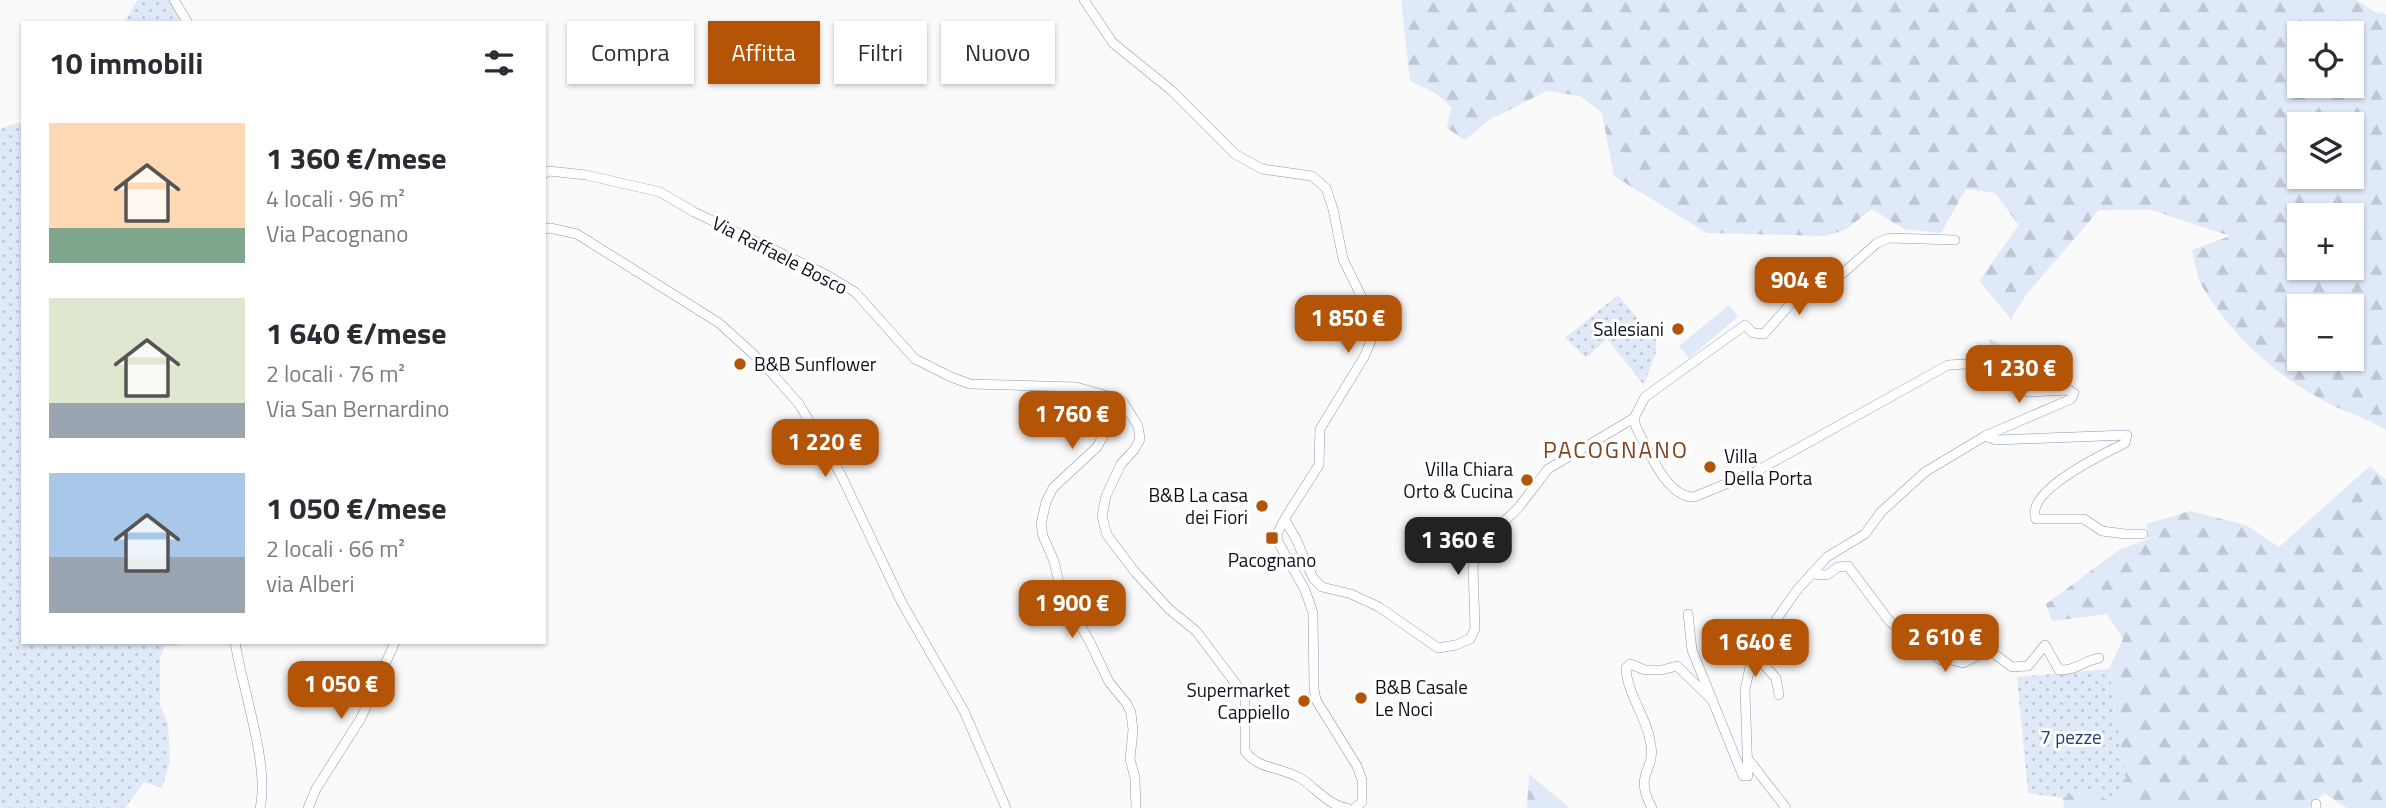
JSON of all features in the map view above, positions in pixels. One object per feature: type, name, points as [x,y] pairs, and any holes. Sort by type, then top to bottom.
[{"type":"street","points":[[174,0],[187,21]]},
{"type":"street","points":[[1084,0],[1113,43],[1171,90],[1236,154],[1262,169],[1311,176],[1326,188],[1343,260],[1366,306],[1371,341],[1320,429],[1319,465],[1278,532],[1278,540],[1305,590],[1312,614],[1316,700],[1357,766],[1362,780],[1361,806]]},
{"type":"street","name":"Via Raffaele Bosco","points":[[546,173],[586,175],[660,192],[694,212],[827,275],[855,292],[915,359],[951,377],[970,384],[1076,387],[1123,402],[1135,419],[1140,439],[1121,464],[1106,496],[1102,516],[1107,535],[1160,600],[1196,631],[1245,696],[1245,751],[1250,758],[1259,764],[1300,778],[1342,807],[1348,808]]},
{"type":"street","points":[[546,229],[577,234],[719,323],[762,362],[799,404],[841,475],[902,603],[964,711],[1006,808]]},
{"type":"street","points":[[1285,520],[1313,578],[1322,587],[1351,594],[1379,607],[1438,648],[1456,645],[1470,639],[1475,629],[1473,566],[1478,547],[1519,507],[1548,469],[1634,418],[1645,397],[1745,325],[1753,333],[1764,334],[1814,277],[1842,274],[1877,243],[1889,238],[1955,240]]},
{"type":"street","points":[[1634,418],[1636,427],[1668,485],[1687,497],[1694,497],[1755,472],[1948,365],[1966,364],[2028,392],[2069,390],[2074,393],[2071,399],[1984,436],[1925,472],[1881,512],[1865,534],[1827,557],[1811,574],[1753,653],[1745,690],[1748,776],[1743,776],[1692,650],[1688,614]]},
{"type":"street","points":[[1112,397],[1107,428],[1097,447],[1053,488],[1046,502],[1041,524],[1059,583],[1072,612],[1109,682],[1128,704],[1133,730],[1130,759],[1135,778],[1136,808]]},
{"type":"street","points":[[1984,436],[1996,440],[2127,435],[2125,443],[2090,461],[2051,488],[2036,502],[2034,514],[2036,519],[2084,519],[2102,531],[2143,534]]},
{"type":"street","points":[[1811,574],[1827,575],[1839,567],[1848,566],[1890,622],[1941,660],[1963,663],[1989,650],[2012,667],[2028,666],[2045,645],[2059,670],[2075,670],[2086,661],[2099,659]]},
{"type":"street","points":[[235,644],[259,757],[263,797],[260,808]]},
{"type":"street","points":[[308,808],[316,789],[360,718],[393,644]]},
{"type":"street","points":[[1753,653],[1776,678],[1779,695]]},
{"type":"street","points":[[1652,808],[1643,786],[1652,749],[1648,728],[1626,668],[1630,664],[1645,670],[1662,670],[1676,666],[1711,699]]},
{"type":"street","points":[[1747,757],[1786,808]]},
{"type":"green space","points":[[137,0],[170,0],[182,21],[125,21]]},
{"type":"green space","points":[[1401,0],[2356,0],[2375,12],[2386,14],[2386,430],[2312,395],[2294,383],[2258,355],[2214,305],[2200,282],[2192,250],[2230,236],[2152,210],[2099,210],[2026,295],[2011,319],[1979,281],[2019,225],[1995,193],[1966,189],[1941,233],[1904,229],[1872,209],[1845,230],[1825,236],[1707,233],[1614,176],[1602,113],[1580,96],[1547,91],[1489,120],[1465,140],[1447,128],[1451,107],[1437,94],[1410,81]]},
{"type":"green space","points":[[21,124],[21,644],[178,644],[165,646],[160,657],[160,705],[168,724],[170,761],[162,788],[144,782],[125,808],[0,808],[0,129]]},
{"type":"green space","points":[[1618,295],[1656,340],[1656,352],[1644,385],[1607,339],[1586,358],[1565,338]]},
{"type":"green space","points":[[1729,305],[1738,317],[1689,358],[1679,346]]},
{"type":"green space","points":[[1989,339],[2039,363],[2057,386],[2028,389],[1981,367],[1988,359]]},
{"type":"green space","points":[[2370,466],[2386,480],[2386,808],[2347,808],[2324,793],[2309,808],[2064,808],[2063,798],[2089,789],[2113,804],[2127,786],[2109,669],[2123,639],[2107,614],[2052,621],[2046,604],[2119,550],[2148,539],[2147,524],[2190,511],[2246,525],[2279,547]]},
{"type":"green space","name":"7 pezze","points":[[2109,669],[2127,785],[2113,804],[2089,789],[2063,798],[2028,793],[2017,677]]},
{"type":"green space","points":[[1529,774],[1570,808],[1527,808]]},
{"type":"place","name":"Salesiani","points":[[1678,329]]},
{"type":"place","name":"B&B Sunflower","points":[[740,364]]},
{"type":"place","name":"Villa Della Porta","points":[[1710,467]]},
{"type":"place","name":"Villa Chiara Orto & Cucina","points":[[1527,480]]},
{"type":"place","name":"B&B La casa dei Fiori","points":[[1262,506]]},
{"type":"place","name":"Pacognano","points":[[1272,538]]},
{"type":"place","name":"B&B Casale Le Noci","points":[[1361,698]]},
{"type":"place","name":"Supermarket Cappiello","points":[[1304,701]]},
{"type":"district","name":"PACOGNANO","points":[[1616,450]]}]
